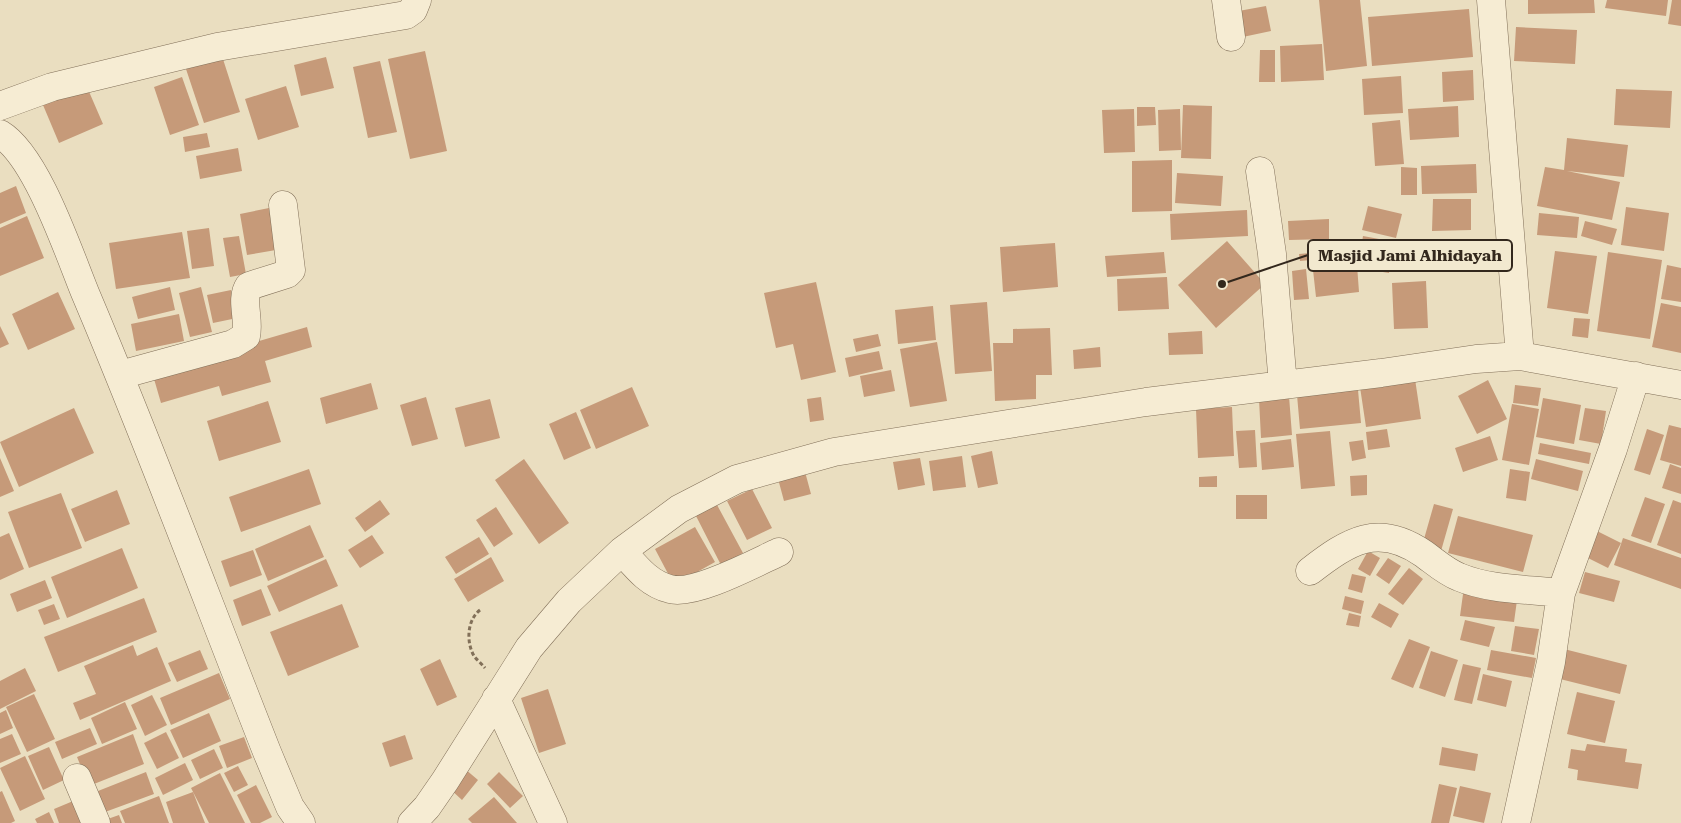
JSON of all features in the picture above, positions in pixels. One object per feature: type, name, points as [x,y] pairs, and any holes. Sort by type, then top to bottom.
[{"type":"street","points":[[0,106],[52,87],[217,47],[406,15],[413,10],[417,0]]},
{"type":"street","points":[[1226,0],[1231,37]]},
{"type":"street","points":[[1491,0],[1520,356]]},
{"type":"street","points":[[0,134],[18,151],[30,169],[54,218],[120,375],[267,752],[290,807],[301,823]]},
{"type":"street","points":[[1260,170],[1272,254],[1283,385]]},
{"type":"street","points":[[120,375],[233,344],[246,336],[249,326],[245,295],[249,286],[287,274],[291,270],[283,205]]},
{"type":"street","points":[[412,823],[427,807],[445,781],[529,648],[569,601],[622,551],[679,509],[712,491],[763,471],[834,452],[1146,402],[1476,359],[1520,356],[1681,384]]},
{"type":"street","points":[[1516,823],[1551,662],[1561,593],[1613,449],[1636,376]]},
{"type":"street","points":[[1310,571],[1347,545],[1358,540],[1380,537],[1402,541],[1458,577],[1479,584],[1561,593]]},
{"type":"street","points":[[622,551],[649,579],[668,589],[679,591],[696,588],[779,552]]},
{"type":"street","points":[[502,689],[553,823]]},
{"type":"street","points":[[77,778],[96,823]]},
{"type":"path","points":[[480,610],[473,616],[470,624],[470,639],[474,655],[502,689]]},
{"type":"building","points":[[1319,0],[1360,0],[1367,66],[1326,71]]},
{"type":"building","points":[[1528,0],[1594,0],[1595,13],[1528,14]]},
{"type":"building","points":[[1607,0],[1668,0],[1666,16],[1605,8]]},
{"type":"building","points":[[1672,0],[1681,0],[1681,26],[1668,24]]},
{"type":"building","points":[[1266,6],[1271,31],[1238,38],[1233,12]]},
{"type":"building","points":[[1469,9],[1473,57],[1372,66],[1368,17]]},
{"type":"building","points":[[1516,27],[1577,30],[1575,64],[1514,61]]},
{"type":"building","points":[[1322,44],[1324,80],[1281,82],[1280,46]]},
{"type":"building","points":[[1260,50],[1275,50],[1275,82],[1259,82]]},
{"type":"building","points":[[425,51],[447,151],[410,159],[388,59]]},
{"type":"building","points":[[222,56],[240,112],[204,123],[186,69]]},
{"type":"building","points":[[326,57],[334,88],[301,96],[294,65]]},
{"type":"building","points":[[380,61],[397,132],[368,138],[353,67]]},
{"type":"building","points":[[1473,70],[1474,100],[1443,102],[1442,72]]},
{"type":"building","points":[[1401,76],[1403,113],[1364,115],[1362,79]]},
{"type":"building","points":[[182,77],[199,125],[170,135],[154,87]]},
{"type":"building","points":[[286,86],[299,127],[258,140],[245,99]]},
{"type":"building","points":[[87,87],[103,124],[59,143],[43,105]]},
{"type":"building","points":[[1616,89],[1672,91],[1670,128],[1614,125]]},
{"type":"building","points":[[1183,105],[1212,106],[1211,159],[1181,158]]},
{"type":"building","points":[[1458,106],[1459,137],[1410,140],[1408,109]]},
{"type":"building","points":[[1137,107],[1155,107],[1156,125],[1137,126]]},
{"type":"building","points":[[1134,109],[1135,152],[1104,153],[1102,110]]},
{"type":"building","points":[[1180,109],[1181,150],[1159,151],[1158,110]]},
{"type":"building","points":[[1400,120],[1404,164],[1375,166],[1372,123]]},
{"type":"building","points":[[207,133],[210,147],[185,152],[183,137]]},
{"type":"building","points":[[1567,138],[1628,145],[1624,177],[1567,171],[1620,182],[1612,220],[1537,206],[1545,167],[1564,170]]},
{"type":"building","points":[[238,148],[242,171],[200,179],[196,156]]},
{"type":"building","points":[[1172,160],[1172,211],[1132,212],[1132,161]]},
{"type":"building","points":[[1476,164],[1477,193],[1422,194],[1421,166]]},
{"type":"building","points":[[1401,167],[1417,168],[1417,195],[1401,195]]},
{"type":"building","points":[[1177,173],[1223,176],[1221,206],[1175,203]]},
{"type":"building","points":[[16,186],[26,213],[0,224],[0,193]]},
{"type":"building","points":[[1433,199],[1471,199],[1471,230],[1432,231]]},
{"type":"building","points":[[1368,206],[1402,214],[1396,238],[1362,230]]},
{"type":"building","points":[[1626,207],[1669,213],[1664,251],[1621,245]]},
{"type":"building","points":[[269,208],[276,250],[247,255],[240,214]]},
{"type":"building","points":[[1247,210],[1248,236],[1171,240],[1170,214]]},
{"type":"building","points":[[1539,213],[1579,217],[1577,238],[1537,235]]},
{"type":"building","points":[[27,216],[44,258],[0,276],[0,228]]},
{"type":"building","points":[[1329,219],[1329,239],[1289,240],[1288,221]]},
{"type":"building","points":[[1585,221],[1617,229],[1612,245],[1581,236]]},
{"type":"building","points":[[209,228],[214,266],[192,269],[187,231]]},
{"type":"building","points":[[182,232],[190,278],[116,289],[109,243]]},
{"type":"building","points":[[239,236],[246,274],[230,277],[223,238]]},
{"type":"building","points":[[1363,236],[1395,242],[1389,273],[1358,268]]},
{"type":"building","points":[[1227,241],[1265,284],[1216,328],[1178,285]]},
{"type":"building","points":[[1055,243],[1058,287],[1003,292],[1000,247]]},
{"type":"building","points":[[1344,250],[1344,257],[1300,261],[1299,254]]},
{"type":"building","points":[[1555,251],[1597,256],[1588,314],[1547,308]]},
{"type":"building","points":[[1164,252],[1166,273],[1107,277],[1105,256]]},
{"type":"building","points":[[1608,252],[1662,260],[1650,339],[1597,331]]},
{"type":"building","points":[[1357,265],[1359,292],[1316,297],[1313,270]]},
{"type":"building","points":[[1667,265],[1681,268],[1681,302],[1661,299]]},
{"type":"building","points":[[1306,269],[1309,299],[1294,300],[1292,271]]},
{"type":"building","points":[[1167,277],[1169,309],[1118,311],[1117,279]]},
{"type":"building","points":[[1426,281],[1428,328],[1394,329],[1392,283]]},
{"type":"building","points":[[816,282],[836,372],[801,380],[793,344],[776,348],[764,293]]},
{"type":"building","points":[[170,287],[175,310],[138,319],[132,297]]},
{"type":"building","points":[[201,287],[212,332],[190,337],[179,293]]},
{"type":"building","points":[[231,290],[237,318],[213,323],[207,295]]},
{"type":"building","points":[[58,292],[75,329],[28,350],[12,314]]},
{"type":"building","points":[[987,302],[992,371],[955,374],[950,305]]},
{"type":"building","points":[[1661,303],[1681,307],[1681,353],[1652,347]]},
{"type":"building","points":[[933,306],[936,340],[898,344],[895,310]]},
{"type":"building","points":[[179,314],[184,341],[136,351],[131,324]]},
{"type":"building","points":[[1574,318],[1590,319],[1588,338],[1572,336]]},
{"type":"building","points":[[0,326],[9,344],[0,348]]},
{"type":"building","points":[[307,327],[312,347],[265,361],[271,382],[222,396],[219,386],[161,403],[152,372]]},
{"type":"building","points":[[1050,328],[1052,375],[1036,375],[1036,399],[995,401],[993,343],[1013,343],[1013,329]]},
{"type":"building","points":[[1202,331],[1203,354],[1169,355],[1168,333]]},
{"type":"building","points":[[878,334],[881,346],[856,352],[853,339]]},
{"type":"building","points":[[937,342],[947,401],[910,407],[900,349]]},
{"type":"building","points":[[1100,347],[1101,367],[1074,369],[1073,350]]},
{"type":"building","points":[[879,351],[883,369],[849,377],[845,358]]},
{"type":"building","points":[[891,370],[895,391],[864,397],[860,376]]},
{"type":"building","points":[[1415,379],[1421,419],[1366,427],[1360,387]]},
{"type":"building","points":[[1488,380],[1507,419],[1477,434],[1458,396]]},
{"type":"building","points":[[371,383],[378,409],[326,424],[320,398]]},
{"type":"building","points":[[1515,385],[1541,388],[1538,406],[1513,403]]},
{"type":"building","points":[[632,387],[649,426],[596,449],[580,410]]},
{"type":"building","points":[[1358,390],[1361,423],[1300,429],[1297,395]]},
{"type":"building","points":[[1289,396],[1292,435],[1261,438],[1259,399]]},
{"type":"building","points":[[426,397],[438,439],[412,446],[400,405]]},
{"type":"building","points":[[821,397],[824,420],[810,422],[807,399]]},
{"type":"building","points":[[1543,398],[1581,405],[1574,444],[1536,437]]},
{"type":"building","points":[[490,399],[500,438],[465,447],[455,408]]},
{"type":"building","points":[[268,401],[281,442],[219,461],[207,421]]},
{"type":"building","points":[[1512,404],[1539,409],[1529,465],[1502,460]]},
{"type":"building","points":[[1232,407],[1234,456],[1198,458],[1196,409]]},
{"type":"building","points":[[74,408],[94,453],[19,487],[0,442]]},
{"type":"building","points":[[1585,408],[1606,411],[1601,444],[1579,440]]},
{"type":"building","points":[[576,412],[591,448],[564,460],[549,424]]},
{"type":"building","points":[[1669,425],[1681,428],[1681,466],[1660,460]]},
{"type":"building","points":[[1387,429],[1390,447],[1368,450],[1366,432]]},
{"type":"building","points":[[1647,429],[1664,435],[1650,475],[1634,470]]},
{"type":"building","points":[[1255,430],[1257,467],[1239,468],[1236,431]]},
{"type":"building","points":[[1330,431],[1335,486],[1301,489],[1296,434]]},
{"type":"building","points":[[1490,436],[1498,460],[1463,472],[1455,448]]},
{"type":"building","points":[[1291,439],[1294,467],[1262,470],[1260,443]]},
{"type":"building","points":[[1363,440],[1366,458],[1352,461],[1349,442]]},
{"type":"building","points":[[1540,443],[1591,453],[1589,464],[1538,454]]},
{"type":"building","points":[[992,451],[998,484],[978,488],[971,456]]},
{"type":"building","points":[[962,456],[966,487],[933,491],[929,461]]},
{"type":"building","points":[[0,458],[14,491],[0,497]]},
{"type":"building","points":[[920,458],[925,485],[898,490],[893,462]]},
{"type":"building","points":[[524,459],[569,523],[539,544],[495,480]]},
{"type":"building","points":[[1536,459],[1583,471],[1578,491],[1531,479]]},
{"type":"building","points":[[1670,464],[1681,468],[1681,494],[1662,488]]},
{"type":"building","points":[[804,468],[811,494],[784,501],[777,475]]},
{"type":"building","points":[[309,469],[321,504],[241,532],[229,497]]},
{"type":"building","points":[[1510,469],[1530,472],[1526,501],[1506,498]]},
{"type":"building","points":[[1367,475],[1367,495],[1351,496],[1350,476]]},
{"type":"building","points":[[1217,476],[1217,487],[1199,487],[1199,477]]},
{"type":"building","points":[[752,489],[772,528],[747,540],[727,501]]},
{"type":"building","points":[[117,490],[130,524],[85,542],[71,509]]},
{"type":"building","points":[[61,493],[82,548],[29,568],[8,512]]},
{"type":"building","points":[[1236,495],[1267,495],[1267,519],[1236,519]]},
{"type":"building","points":[[1645,497],[1665,504],[1651,543],[1631,536]]},
{"type":"building","points":[[380,500],[390,514],[365,532],[355,518]]},
{"type":"building","points":[[1673,500],[1681,503],[1681,554],[1657,545]]},
{"type":"building","points":[[716,503],[743,553],[721,565],[695,514]]},
{"type":"building","points":[[1434,504],[1453,509],[1441,551],[1422,546]]},
{"type":"building","points":[[496,507],[513,534],[494,547],[476,520]]},
{"type":"building","points":[[1458,516],[1533,535],[1523,572],[1448,553]]},
{"type":"building","points":[[310,525],[324,557],[268,581],[255,549]]},
{"type":"building","points":[[695,527],[715,562],[674,585],[655,549]]},
{"type":"building","points":[[1591,528],[1621,543],[1608,568],[1578,553]]},
{"type":"building","points":[[9,533],[24,569],[0,580],[0,537]]},
{"type":"building","points":[[372,535],[384,553],[360,568],[348,550]]},
{"type":"building","points":[[479,537],[489,554],[456,574],[445,557]]},
{"type":"building","points":[[1623,538],[1681,558],[1681,589],[1614,565]]},
{"type":"building","points":[[122,548],[138,588],[67,618],[51,577]]},
{"type":"building","points":[[253,550],[262,575],[230,587],[221,561]]},
{"type":"building","points":[[1368,551],[1380,558],[1370,576],[1358,569]]},
{"type":"building","points":[[491,557],[504,581],[468,602],[454,579]]},
{"type":"building","points":[[1388,558],[1401,566],[1389,584],[1376,575]]},
{"type":"building","points":[[326,559],[338,586],[279,612],[267,586]]},
{"type":"building","points":[[1409,568],[1423,579],[1403,605],[1388,594]]},
{"type":"building","points":[[1585,572],[1620,581],[1614,602],[1579,593]]},
{"type":"building","points":[[1352,574],[1366,577],[1362,593],[1348,589]]},
{"type":"building","points":[[45,580],[52,598],[17,612],[10,594]]},
{"type":"building","points":[[1464,587],[1518,593],[1514,622],[1460,616]]},
{"type":"building","points":[[261,589],[271,615],[242,626],[233,600]]},
{"type":"building","points":[[1345,596],[1364,601],[1361,614],[1342,609]]},
{"type":"building","points":[[144,598],[157,632],[58,672],[44,637]]},
{"type":"building","points":[[1379,603],[1399,614],[1391,628],[1371,617]]},
{"type":"building","points":[[54,604],[60,619],[44,625],[38,610]]},
{"type":"building","points":[[342,604],[359,647],[288,676],[270,632]]},
{"type":"building","points":[[1349,613],[1361,616],[1359,627],[1346,625]]},
{"type":"building","points":[[1465,620],[1495,627],[1489,647],[1460,640]]},
{"type":"building","points":[[1515,626],[1539,629],[1534,655],[1511,651]]},
{"type":"building","points":[[1409,639],[1430,647],[1413,688],[1391,679]]},
{"type":"building","points":[[133,645],[137,656],[157,647],[171,681],[80,720],[73,703],[96,694],[84,666]]},
{"type":"building","points":[[1564,649],[1627,665],[1620,694],[1556,678]]},
{"type":"building","points":[[200,650],[208,669],[177,682],[168,663]]},
{"type":"building","points":[[1491,650],[1536,658],[1532,678],[1487,670]]},
{"type":"building","points":[[1431,651],[1458,660],[1445,697],[1419,688]]},
{"type":"building","points":[[440,659],[457,697],[437,706],[420,669]]},
{"type":"building","points":[[1463,664],[1481,668],[1472,704],[1454,700]]},
{"type":"building","points":[[25,668],[36,691],[0,709],[0,681]]},
{"type":"building","points":[[219,673],[230,699],[171,725],[160,698]]},
{"type":"building","points":[[1483,674],[1512,681],[1506,707],[1477,700]]},
{"type":"building","points":[[548,689],[566,744],[539,753],[521,698]]},
{"type":"building","points":[[1577,692],[1615,701],[1605,743],[1567,734]]},
{"type":"building","points":[[34,694],[55,739],[27,752],[6,707]]},
{"type":"building","points":[[152,695],[167,725],[145,736],[131,705]]},
{"type":"building","points":[[125,702],[137,729],[102,744],[91,718]]},
{"type":"building","points":[[6,710],[13,728],[0,734],[0,713]]},
{"type":"building","points":[[209,713],[221,741],[183,758],[170,730]]},
{"type":"building","points":[[90,728],[97,744],[62,759],[55,742]]},
{"type":"building","points":[[166,732],[179,758],[157,769],[144,743]]},
{"type":"building","points":[[12,734],[21,754],[0,763],[0,739]]},
{"type":"building","points":[[133,734],[144,764],[89,786],[77,757]]},
{"type":"building","points":[[405,735],[413,759],[390,767],[382,743]]},
{"type":"building","points":[[244,737],[252,758],[227,768],[219,746]]},
{"type":"building","points":[[1587,744],[1627,749],[1625,762],[1642,764],[1638,789],[1577,780],[1578,770],[1568,768],[1571,749],[1585,751]]},
{"type":"building","points":[[49,747],[64,780],[43,790],[28,756]]},
{"type":"building","points":[[1442,747],[1478,754],[1475,771],[1439,765]]},
{"type":"building","points":[[214,749],[223,768],[200,779],[191,760]]},
{"type":"building","points":[[25,756],[45,799],[20,811],[0,768]]},
{"type":"building","points":[[185,763],[193,780],[163,795],[155,778]]},
{"type":"building","points":[[238,766],[248,785],[234,792],[224,773]]},
{"type":"building","points":[[465,769],[478,780],[462,800],[449,788]]},
{"type":"building","points":[[146,772],[154,794],[105,812],[98,791]]},
{"type":"building","points":[[499,772],[523,796],[510,808],[487,784]]},
{"type":"building","points":[[220,773],[245,823],[209,823],[191,788]]},
{"type":"building","points":[[1439,784],[1457,788],[1449,823],[1431,823]]},
{"type":"building","points":[[256,785],[272,817],[260,823],[251,823],[237,795]]},
{"type":"building","points":[[1460,786],[1491,793],[1484,823],[1453,816]]},
{"type":"building","points":[[2,791],[15,821],[11,823],[0,823],[0,792]]},
{"type":"building","points":[[193,792],[205,823],[173,823],[166,802]]},
{"type":"building","points":[[159,796],[169,823],[125,823],[120,811]]},
{"type":"building","points":[[494,797],[517,823],[472,823],[468,819]]},
{"type":"building","points":[[78,799],[88,823],[59,823],[54,809]]},
{"type":"building","points":[[49,812],[54,823],[37,823],[35,819]]},
{"type":"building","points":[[119,815],[122,823],[102,823],[102,821]]},
{"type":"place","name":"Masjid Jami Alhidayah","points":[[1222,284]]}]
